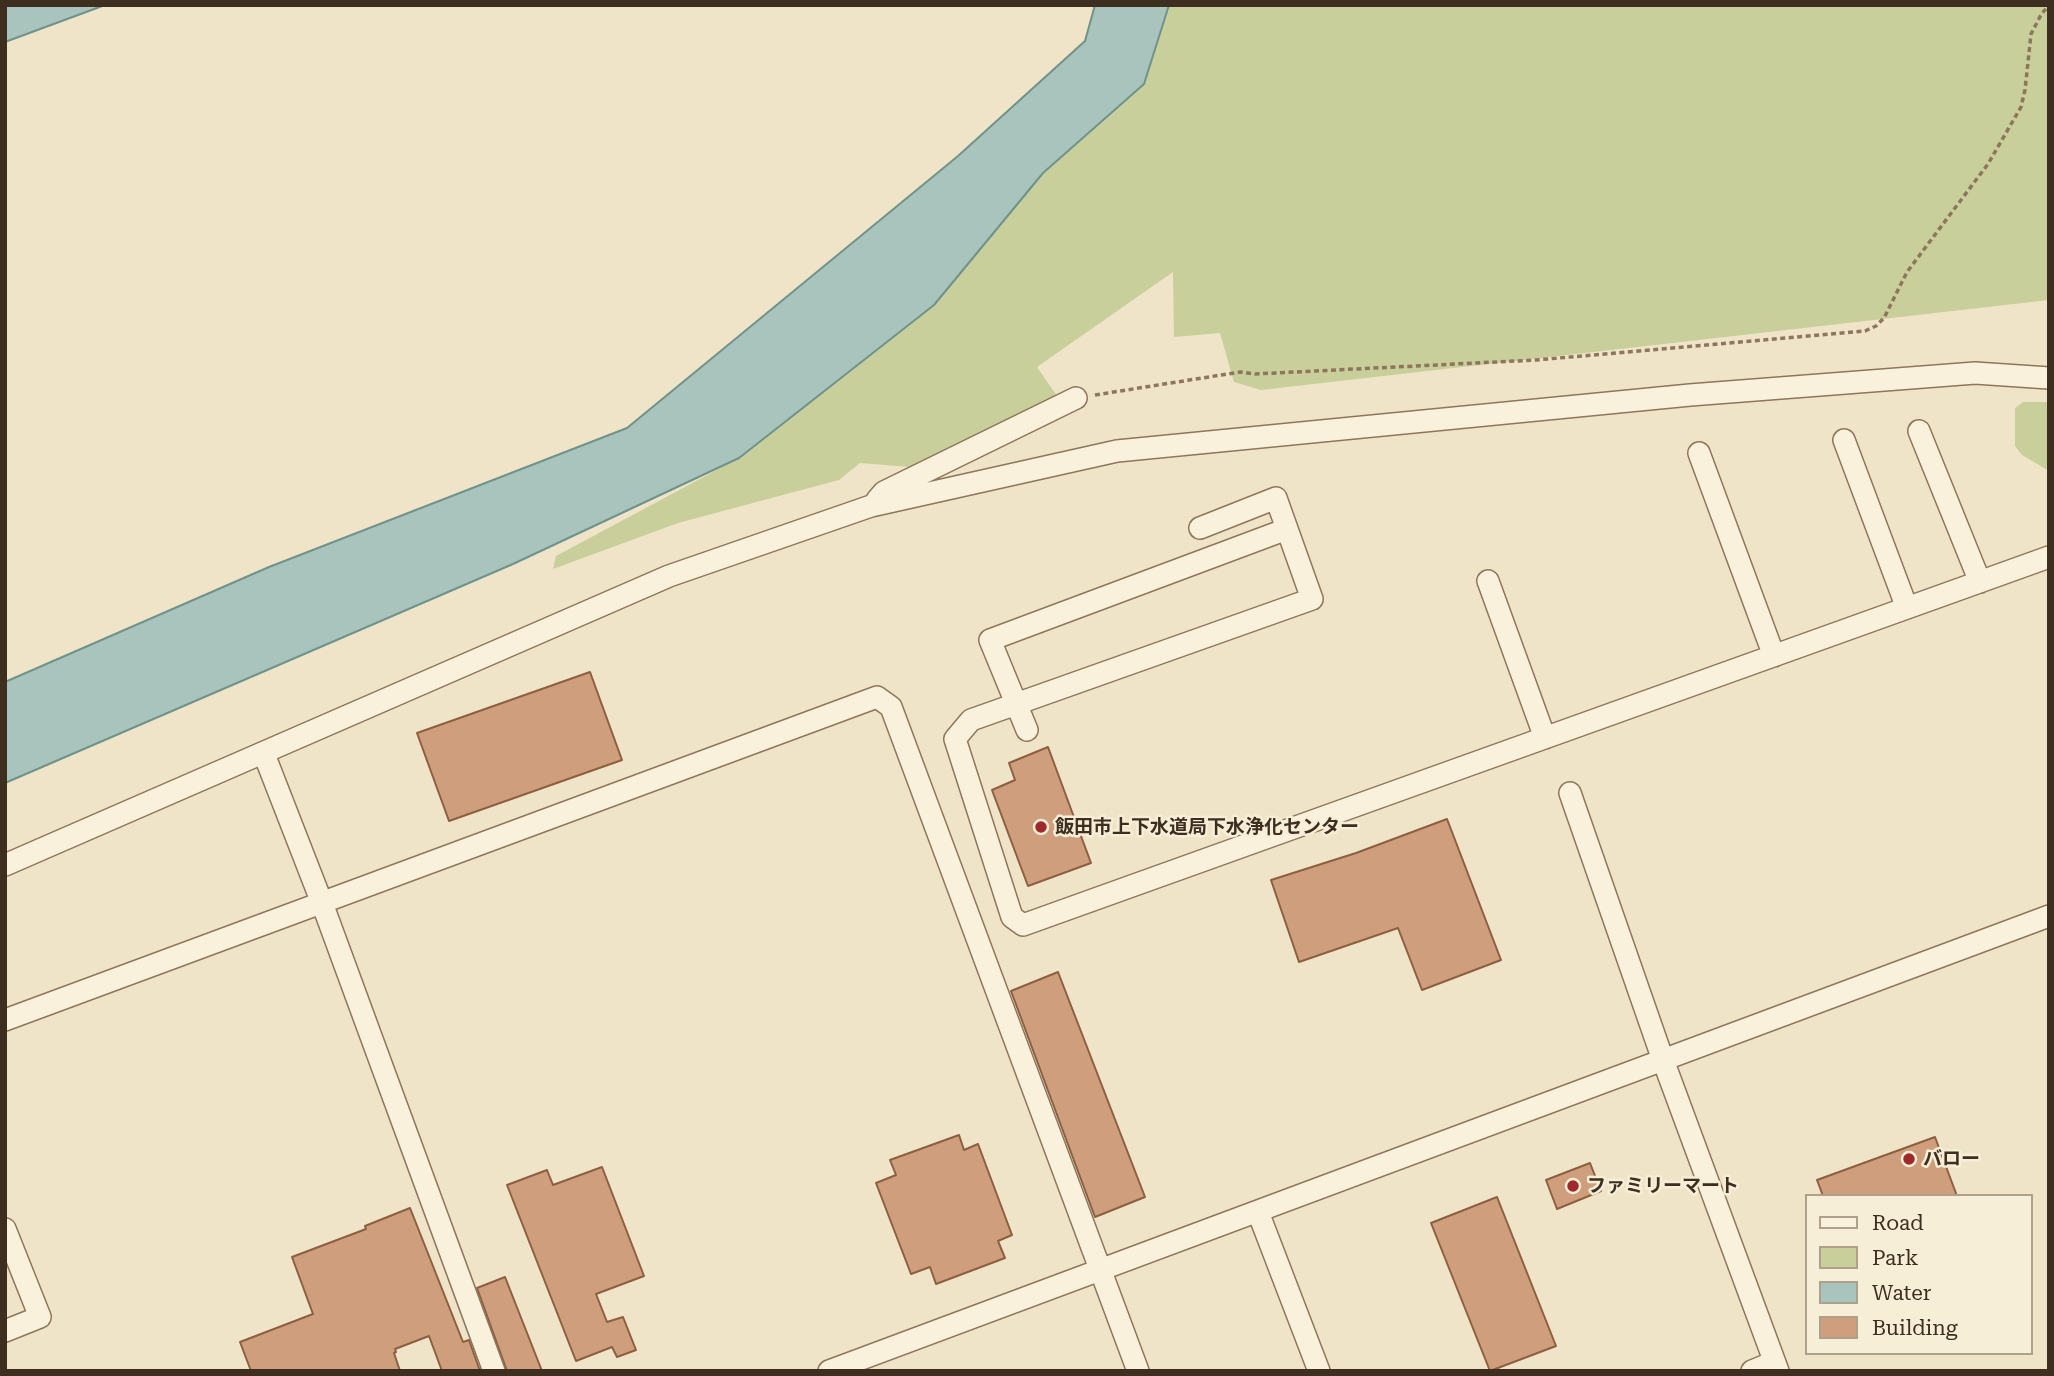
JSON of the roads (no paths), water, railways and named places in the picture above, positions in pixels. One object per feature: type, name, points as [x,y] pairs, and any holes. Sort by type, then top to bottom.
[{"type":"street","points":[[5,865],[668,576],[871,506],[1117,451],[1690,395],[1975,373],[2049,378]]},
{"type":"street","points":[[871,506],[884,492],[1076,398]]},
{"type":"street","points":[[1919,430],[1980,582]]},
{"type":"street","points":[[1844,440],[1907,608]]},
{"type":"street","points":[[1699,453],[1774,656]]},
{"type":"street","points":[[1200,528],[1276,498],[1312,600],[971,720],[955,739],[1012,917],[1023,925],[2049,557]]},
{"type":"street","points":[[1027,730],[990,640],[1287,528]]},
{"type":"street","points":[[1488,581],[1545,738]]},
{"type":"street","points":[[5,1020],[877,697],[891,707],[1138,1371]]},
{"type":"street","points":[[264,754],[322,903],[494,1371]]},
{"type":"street","points":[[1570,793],[1663,1059],[1776,1367],[1752,1371]]},
{"type":"street","points":[[829,1371],[2049,916]]},
{"type":"street","points":[[1258,1212],[1319,1371]]},
{"type":"street","points":[[5,1229],[40,1317],[5,1331]]},
{"type":"water","points":[[5,5],[105,5],[5,42]]},
{"type":"water","points":[[1095,5],[1169,5],[1144,84],[1043,173],[934,305],[739,458],[513,564],[5,783],[5,682],[269,567],[627,428],[958,156],[1085,41]]},
{"type":"place","name":"飯田市上下水道局下水浄化センター","points":[[1041,827]]},
{"type":"place","name":"バロー","points":[[1909,1159]]},
{"type":"place","name":"ファミリーマート","points":[[1573,1186]]}]
